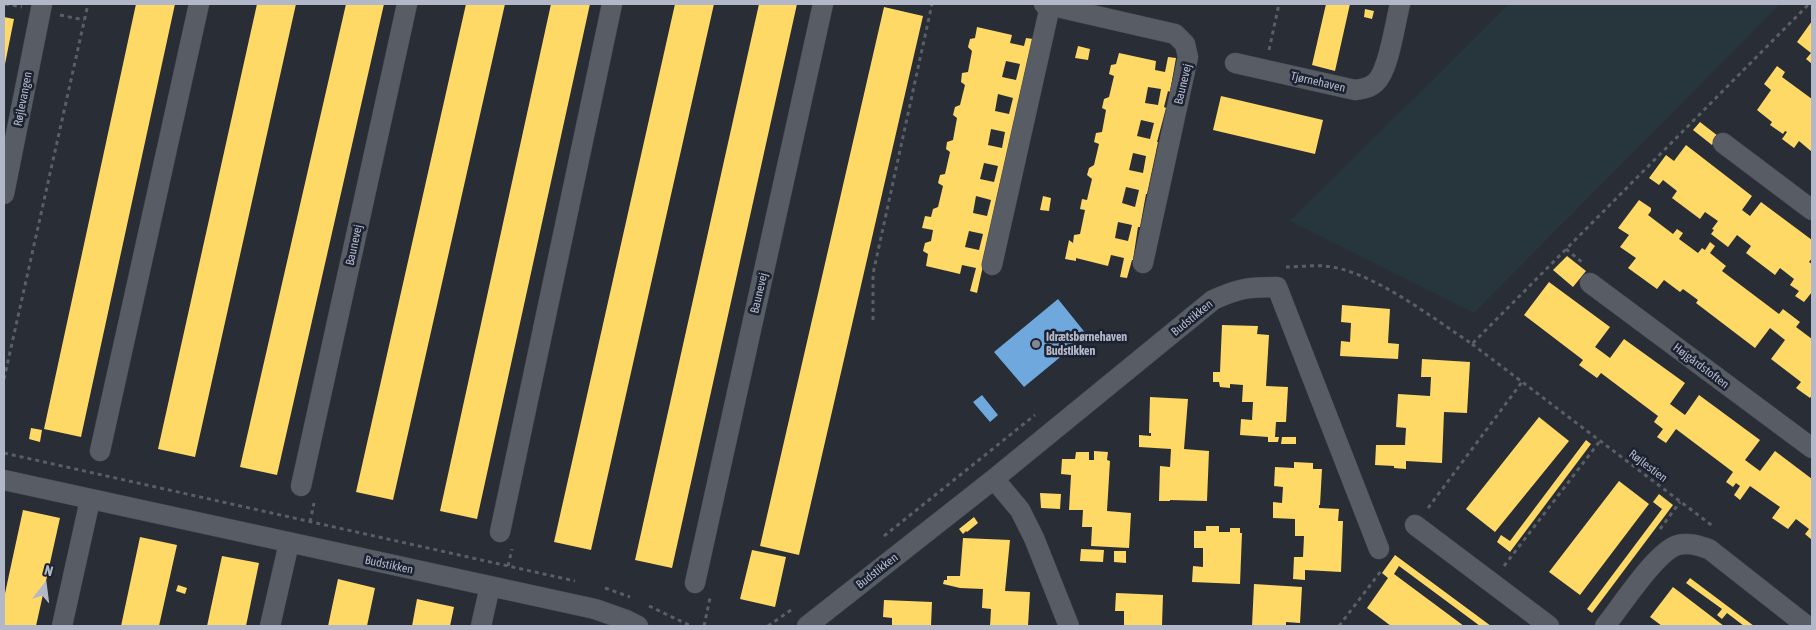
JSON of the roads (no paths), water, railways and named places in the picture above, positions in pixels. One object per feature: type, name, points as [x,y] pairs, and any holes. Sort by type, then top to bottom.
[{"type":"street","name":"Røjlevangen","points":[[4,194],[42,4]]},
{"type":"street","points":[[100,451],[199,4]]},
{"type":"street","name":"Baunevej","points":[[301,486],[407,4]]},
{"type":"street","points":[[500,532],[612,4]]},
{"type":"street","name":"Baunevej","points":[[695,583],[823,4]]},
{"type":"street","name":"Tjørnehaven","points":[[1235,63],[1355,90],[1367,88],[1376,82],[1384,72],[1400,4]]},
{"type":"street","name":"Baunevej","points":[[992,265],[1047,5],[1175,34],[1185,44],[1188,57],[1143,263]]},
{"type":"street","points":[[1723,143],[1812,210]]},
{"type":"street","name":"Højgårdstoften","points":[[1590,283],[1812,448]]},
{"type":"street","name":"Budstikken","points":[[807,626],[994,479],[1213,300],[1234,290],[1277,287],[1379,549]]},
{"type":"street","points":[[994,479],[1020,510],[1034,538],[1070,626]]},
{"type":"street","name":"Budstikken","points":[[4,480],[490,586],[593,618],[626,620],[638,626]]},
{"type":"street","points":[[62,626],[90,500]]},
{"type":"street","points":[[1415,525],[1549,626]]},
{"type":"street","points":[[270,626],[289,543]]},
{"type":"street","points":[[1606,626],[1660,556],[1677,545],[1693,544],[1709,549],[1807,626]]},
{"type":"street","points":[[481,626],[490,586]]},
{"type":"place","name":"Idrætsbørnehaven Budstikken","points":[[1036,344]]}]
